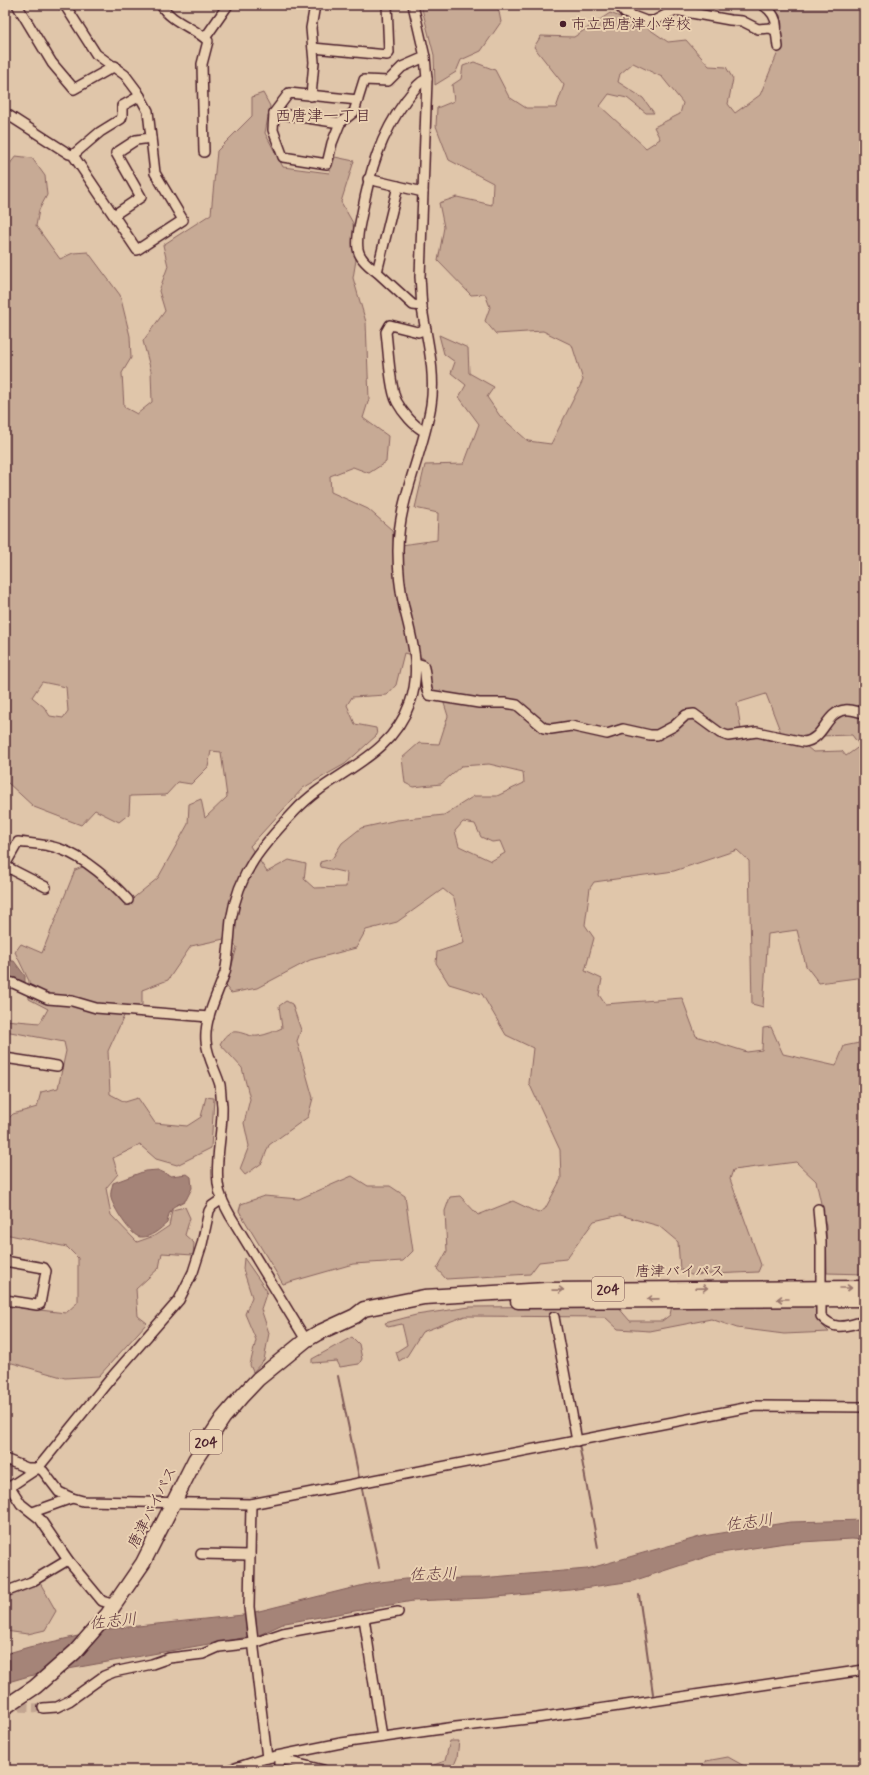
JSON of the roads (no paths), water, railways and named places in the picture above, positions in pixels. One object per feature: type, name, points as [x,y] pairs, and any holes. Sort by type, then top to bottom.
[{"type":"highway","name":"唐津バイパス","points":[[820,1293],[864,1288]]},
{"type":"highway","name":"唐津バイパス","points":[[5,1707],[35,1687],[75,1652],[112,1610],[143,1563],[195,1460],[223,1418],[258,1379],[306,1340],[355,1316],[364,1309],[424,1297],[485,1293],[599,1289],[820,1293],[864,1299]]},
{"type":"street","points":[[17,5],[52,63],[74,89],[115,66]]},
{"type":"street","points":[[5,113],[69,154],[73,155],[137,250],[183,220],[155,173],[148,110],[125,75],[115,66],[96,54],[66,7],[63,5]]},
{"type":"street","points":[[161,5],[173,18],[208,41],[202,64],[204,152]]},
{"type":"street","points":[[205,38],[228,5]]},
{"type":"street","points":[[310,96],[314,62],[311,28],[315,5]]},
{"type":"street","points":[[313,48],[389,54],[387,5]]},
{"type":"street","points":[[306,1340],[230,1217],[222,1199],[218,1184],[217,1164],[221,1102],[220,1086],[206,1042],[206,1032],[209,1017],[221,995],[229,953],[232,919],[236,900],[245,873],[256,854],[297,808],[313,794],[384,745],[401,724],[410,702],[415,682],[416,663],[413,640],[404,607],[399,577],[398,531],[403,506],[431,407],[433,389],[432,370],[422,306],[420,252],[427,79],[425,56],[413,5]]},
{"type":"street","points":[[618,5],[625,13],[646,21],[654,21],[675,10],[742,21],[758,29],[770,28],[776,31]]},
{"type":"street","points":[[763,5],[770,10],[775,19],[778,47]]},
{"type":"street","points":[[358,100],[289,94],[274,113],[272,130],[282,157],[327,164],[332,143],[340,123],[354,112],[358,100],[364,80],[388,81],[402,67],[425,56]]},
{"type":"street","points":[[422,306],[412,305],[361,257],[358,250],[358,232],[368,179],[380,145],[393,119],[420,82],[427,79]]},
{"type":"street","points":[[73,155],[100,132],[120,119],[122,116],[122,106],[140,96]]},
{"type":"street","points":[[274,113],[340,123]]},
{"type":"street","points":[[114,215],[141,197],[116,153],[136,140],[151,138]]},
{"type":"street","points":[[368,179],[423,192]]},
{"type":"street","points":[[377,272],[398,186]]},
{"type":"street","points":[[424,431],[417,427],[396,402],[386,332],[390,325],[418,332],[426,329]]},
{"type":"street","points":[[416,663],[423,665],[426,672],[426,691],[429,695],[479,703],[505,703],[517,705],[540,725],[551,729],[571,726],[607,734],[623,728],[650,735],[657,735],[674,726],[686,715],[694,714],[720,733],[728,736],[757,732],[804,742],[810,741],[817,737],[836,713],[848,710],[864,713]]},
{"type":"street","points":[[46,887],[5,866],[18,842],[61,849],[100,874],[117,888],[128,900]]},
{"type":"street","points":[[5,982],[13,983],[48,999],[72,1001],[96,1008],[209,1017]]},
{"type":"street","points":[[5,1058],[57,1066]]},
{"type":"street","points":[[112,1610],[102,1601],[68,1560],[40,1519],[21,1504],[8,1489],[38,1468],[111,1378],[179,1300],[193,1272],[202,1244],[209,1211],[212,1206],[222,1199]]},
{"type":"street","points":[[818,1209],[821,1242],[821,1316],[827,1323],[837,1327],[864,1321]]},
{"type":"street","points":[[5,1261],[44,1268],[46,1272],[40,1304],[37,1305],[5,1300]]},
{"type":"street","points":[[554,1317],[577,1441]]},
{"type":"street","points":[[5,1459],[27,1468],[38,1468],[43,1471],[59,1492],[83,1501],[251,1504],[755,1406],[864,1407]]},
{"type":"street","points":[[32,1512],[72,1498]]},
{"type":"street","points":[[251,1504],[250,1607],[267,1758]]},
{"type":"street","points":[[201,1554],[250,1555]]},
{"type":"street","points":[[5,1592],[31,1582],[68,1560]]},
{"type":"street","points":[[43,1708],[57,1707],[69,1701],[104,1676],[114,1672],[152,1664],[169,1658],[202,1654],[219,1647],[253,1639],[398,1612]]},
{"type":"street","points":[[364,1618],[382,1737]]},
{"type":"street","points":[[228,1770],[267,1758],[341,1743],[456,1727],[537,1718],[864,1670]]},
{"type":"street","points":[[279,1756],[279,1770]]},
{"type":"street","points":[[279,1756],[287,1761],[323,1770]]},
{"type":"waterway","points":[[338,1376],[359,1477]]},
{"type":"waterway","points":[[579,1444],[598,1548]]},
{"type":"waterway","points":[[362,1489],[379,1567]]},
{"type":"waterway","points":[[639,1595],[653,1694]]},
{"type":"tunnel","points":[[6,1707],[43,1708]]},
{"type":"place","name":"市立西唐津小学校","points":[[563,24]]},
{"type":"district","name":"西唐津一丁目","points":[[323,115]]},
{"type":"water label","name":"佐志川","points":[[749,1521]]},
{"type":"water label","name":"佐志川","points":[[433,1573]]},
{"type":"water label","name":"佐志川","points":[[113,1620]]}]
